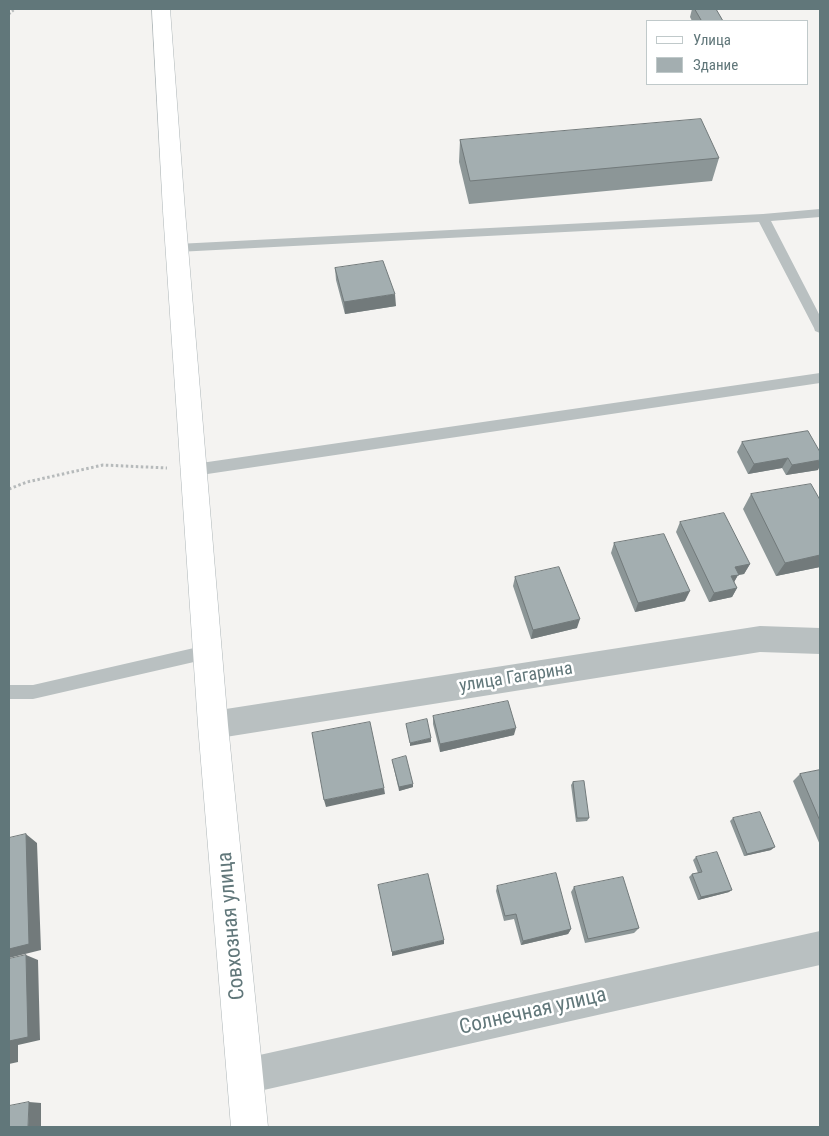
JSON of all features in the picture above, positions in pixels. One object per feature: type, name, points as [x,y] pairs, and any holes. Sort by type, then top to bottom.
[{"type":"main road","name":"Совхозная улица","points":[[161,9],[213,725],[250,1127]]},
{"type":"street","name":"улица Гагарина","points":[[213,725],[760,639],[820,641]]},
{"type":"street","name":"Солнечная улица","points":[[246,1076],[820,948]]},
{"type":"lane","points":[[177,248],[762,218],[820,213]]},
{"type":"lane","points":[[762,218],[820,328]]},
{"type":"lane","points":[[194,470],[820,378]]},
{"type":"lane","points":[[9,692],[33,692],[208,652]]},
{"type":"path","points":[[9,14],[15,9]]},
{"type":"path","points":[[9,489],[26,482],[102,465],[194,470]]},
{"type":"building","points":[[695,9],[716,9],[722,20],[701,20]]},
{"type":"building","points":[[701,119],[719,158],[470,181],[460,140]]},
{"type":"building","points":[[383,261],[395,294],[344,302],[335,268]]},
{"type":"building","points":[[808,431],[820,452],[820,460],[792,465],[788,458],[754,464],[742,442]]},
{"type":"building","points":[[811,484],[820,500],[820,555],[785,563],[751,494]]},
{"type":"building","points":[[724,513],[750,564],[735,567],[739,575],[731,576],[737,588],[714,593],[680,522]]},
{"type":"building","points":[[664,534],[690,591],[638,603],[614,543]]},
{"type":"building","points":[[559,567],[580,619],[533,630],[515,577]]},
{"type":"building","points":[[508,701],[516,728],[440,744],[433,716]]},
{"type":"building","points":[[427,719],[431,738],[410,743],[406,724]]},
{"type":"building","points":[[370,722],[384,788],[324,800],[312,733]]},
{"type":"building","points":[[406,756],[413,784],[399,787],[392,760]]},
{"type":"building","points":[[820,770],[820,821],[800,774]]},
{"type":"building","points":[[584,781],[589,818],[577,818],[573,782]]},
{"type":"building","points":[[760,812],[775,847],[747,854],[733,818]]},
{"type":"building","points":[[26,834],[29,944],[9,949],[9,838]]},
{"type":"building","points":[[717,852],[732,890],[701,897],[692,874],[702,872],[696,857]]},
{"type":"building","points":[[556,873],[571,929],[523,941],[516,914],[505,916],[497,886]]},
{"type":"building","points":[[428,874],[444,940],[392,952],[378,885]]},
{"type":"building","points":[[623,877],[639,928],[588,939],[574,887]]},
{"type":"building","points":[[26,955],[28,1037],[9,1041],[9,959]]},
{"type":"building","points":[[29,1102],[28,1127],[9,1127],[9,1106]]}]
